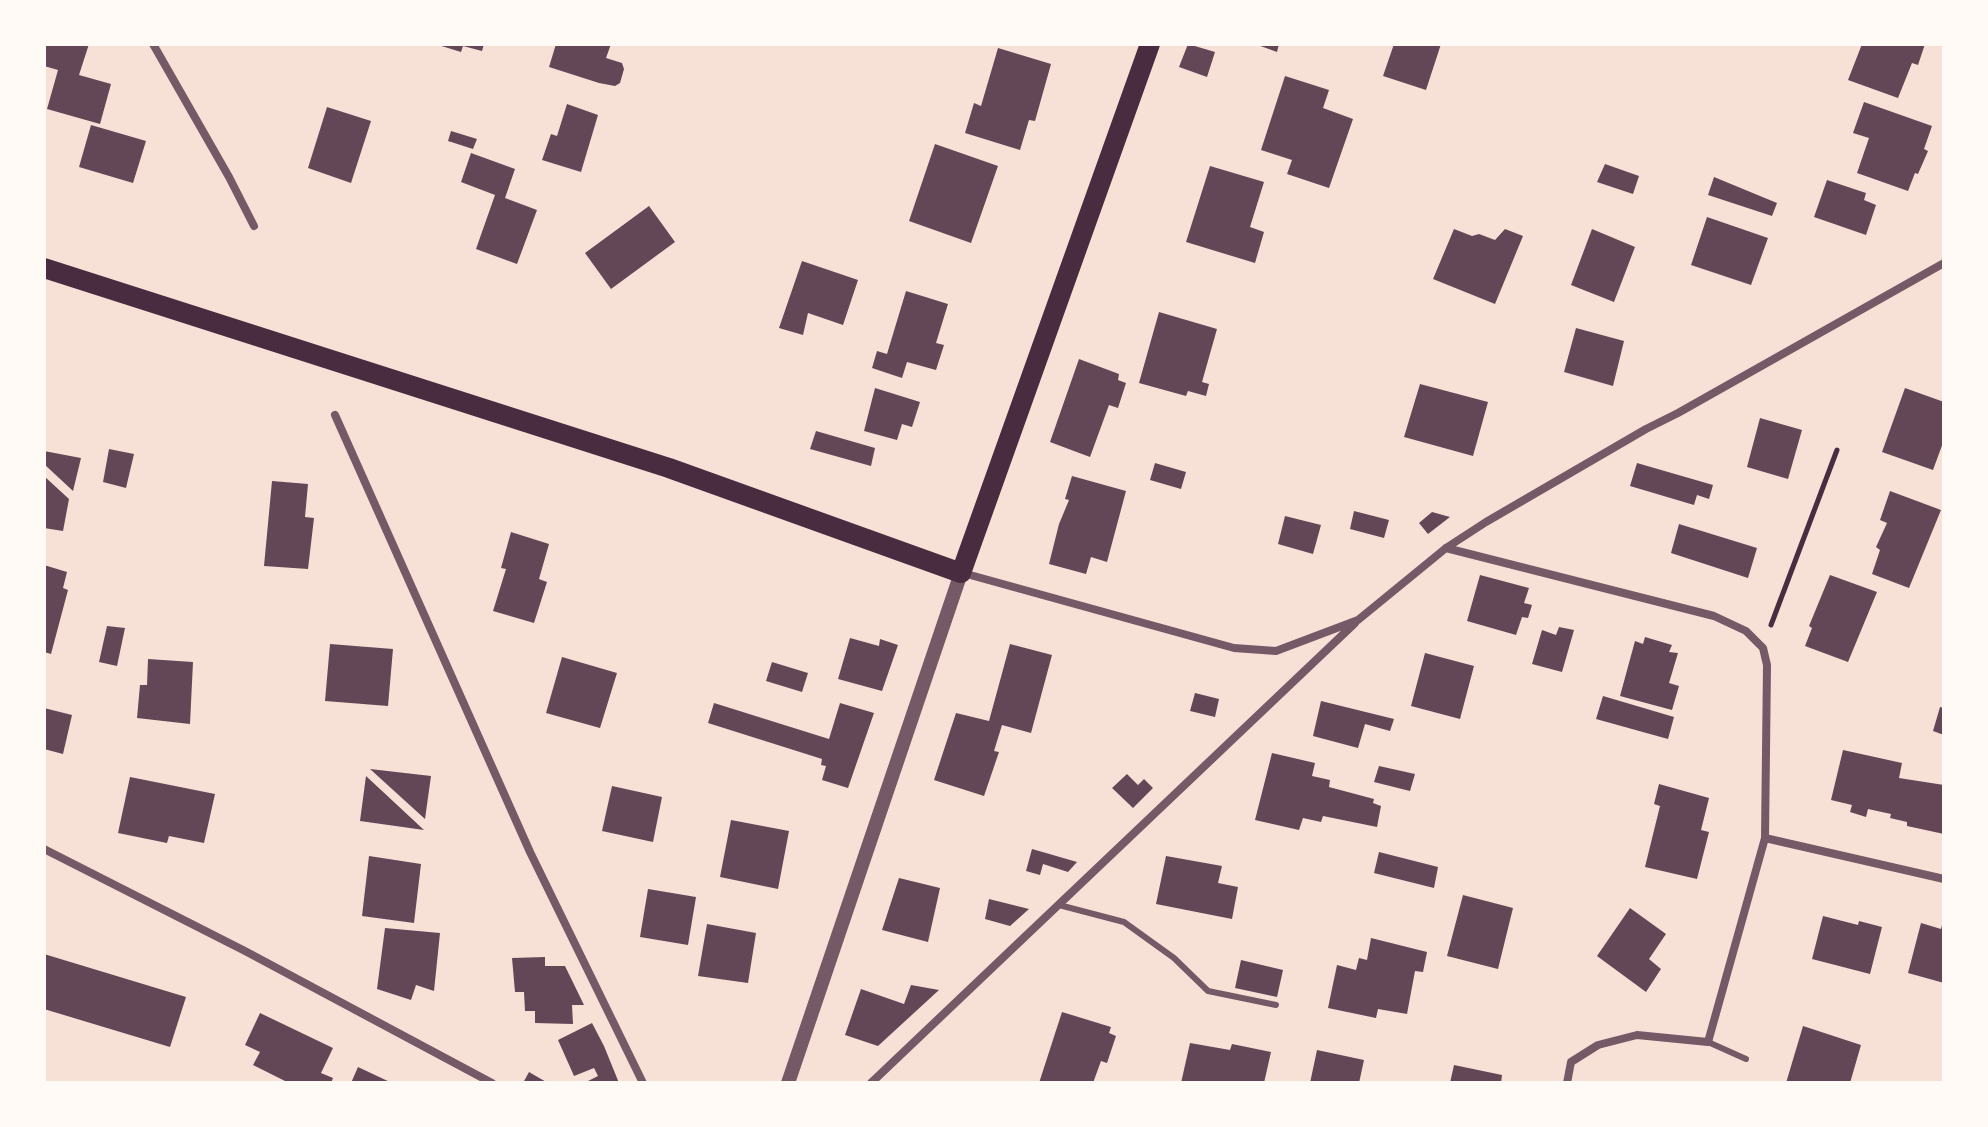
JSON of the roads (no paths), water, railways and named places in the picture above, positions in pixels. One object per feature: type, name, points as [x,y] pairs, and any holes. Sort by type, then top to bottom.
[{"type":"main road","points":[[44,268],[669,468],[961,573],[1150,44]]},
{"type":"street","points":[[153,44],[254,226]]},
{"type":"street","points":[[871,1083],[1358,620],[1446,548],[1646,429],[1944,263]]},
{"type":"street","points":[[335,415],[530,852],[643,1083]]},
{"type":"street","points":[[1446,548],[1714,616],[1746,631],[1763,648],[1767,665],[1765,838],[1708,1042],[1637,1035],[1598,1045],[1571,1062],[1567,1083]]},
{"type":"street","points":[[788,1083],[961,573],[1234,648],[1276,651],[1358,620]]},
{"type":"street","points":[[1765,838],[1944,879]]},
{"type":"street","points":[[44,849],[259,958],[492,1083]]},
{"type":"lane","points":[[1059,905],[1124,922],[1174,958],[1208,991],[1276,1005]]},
{"type":"lane","points":[[1708,1042],[1746,1059]]}]
